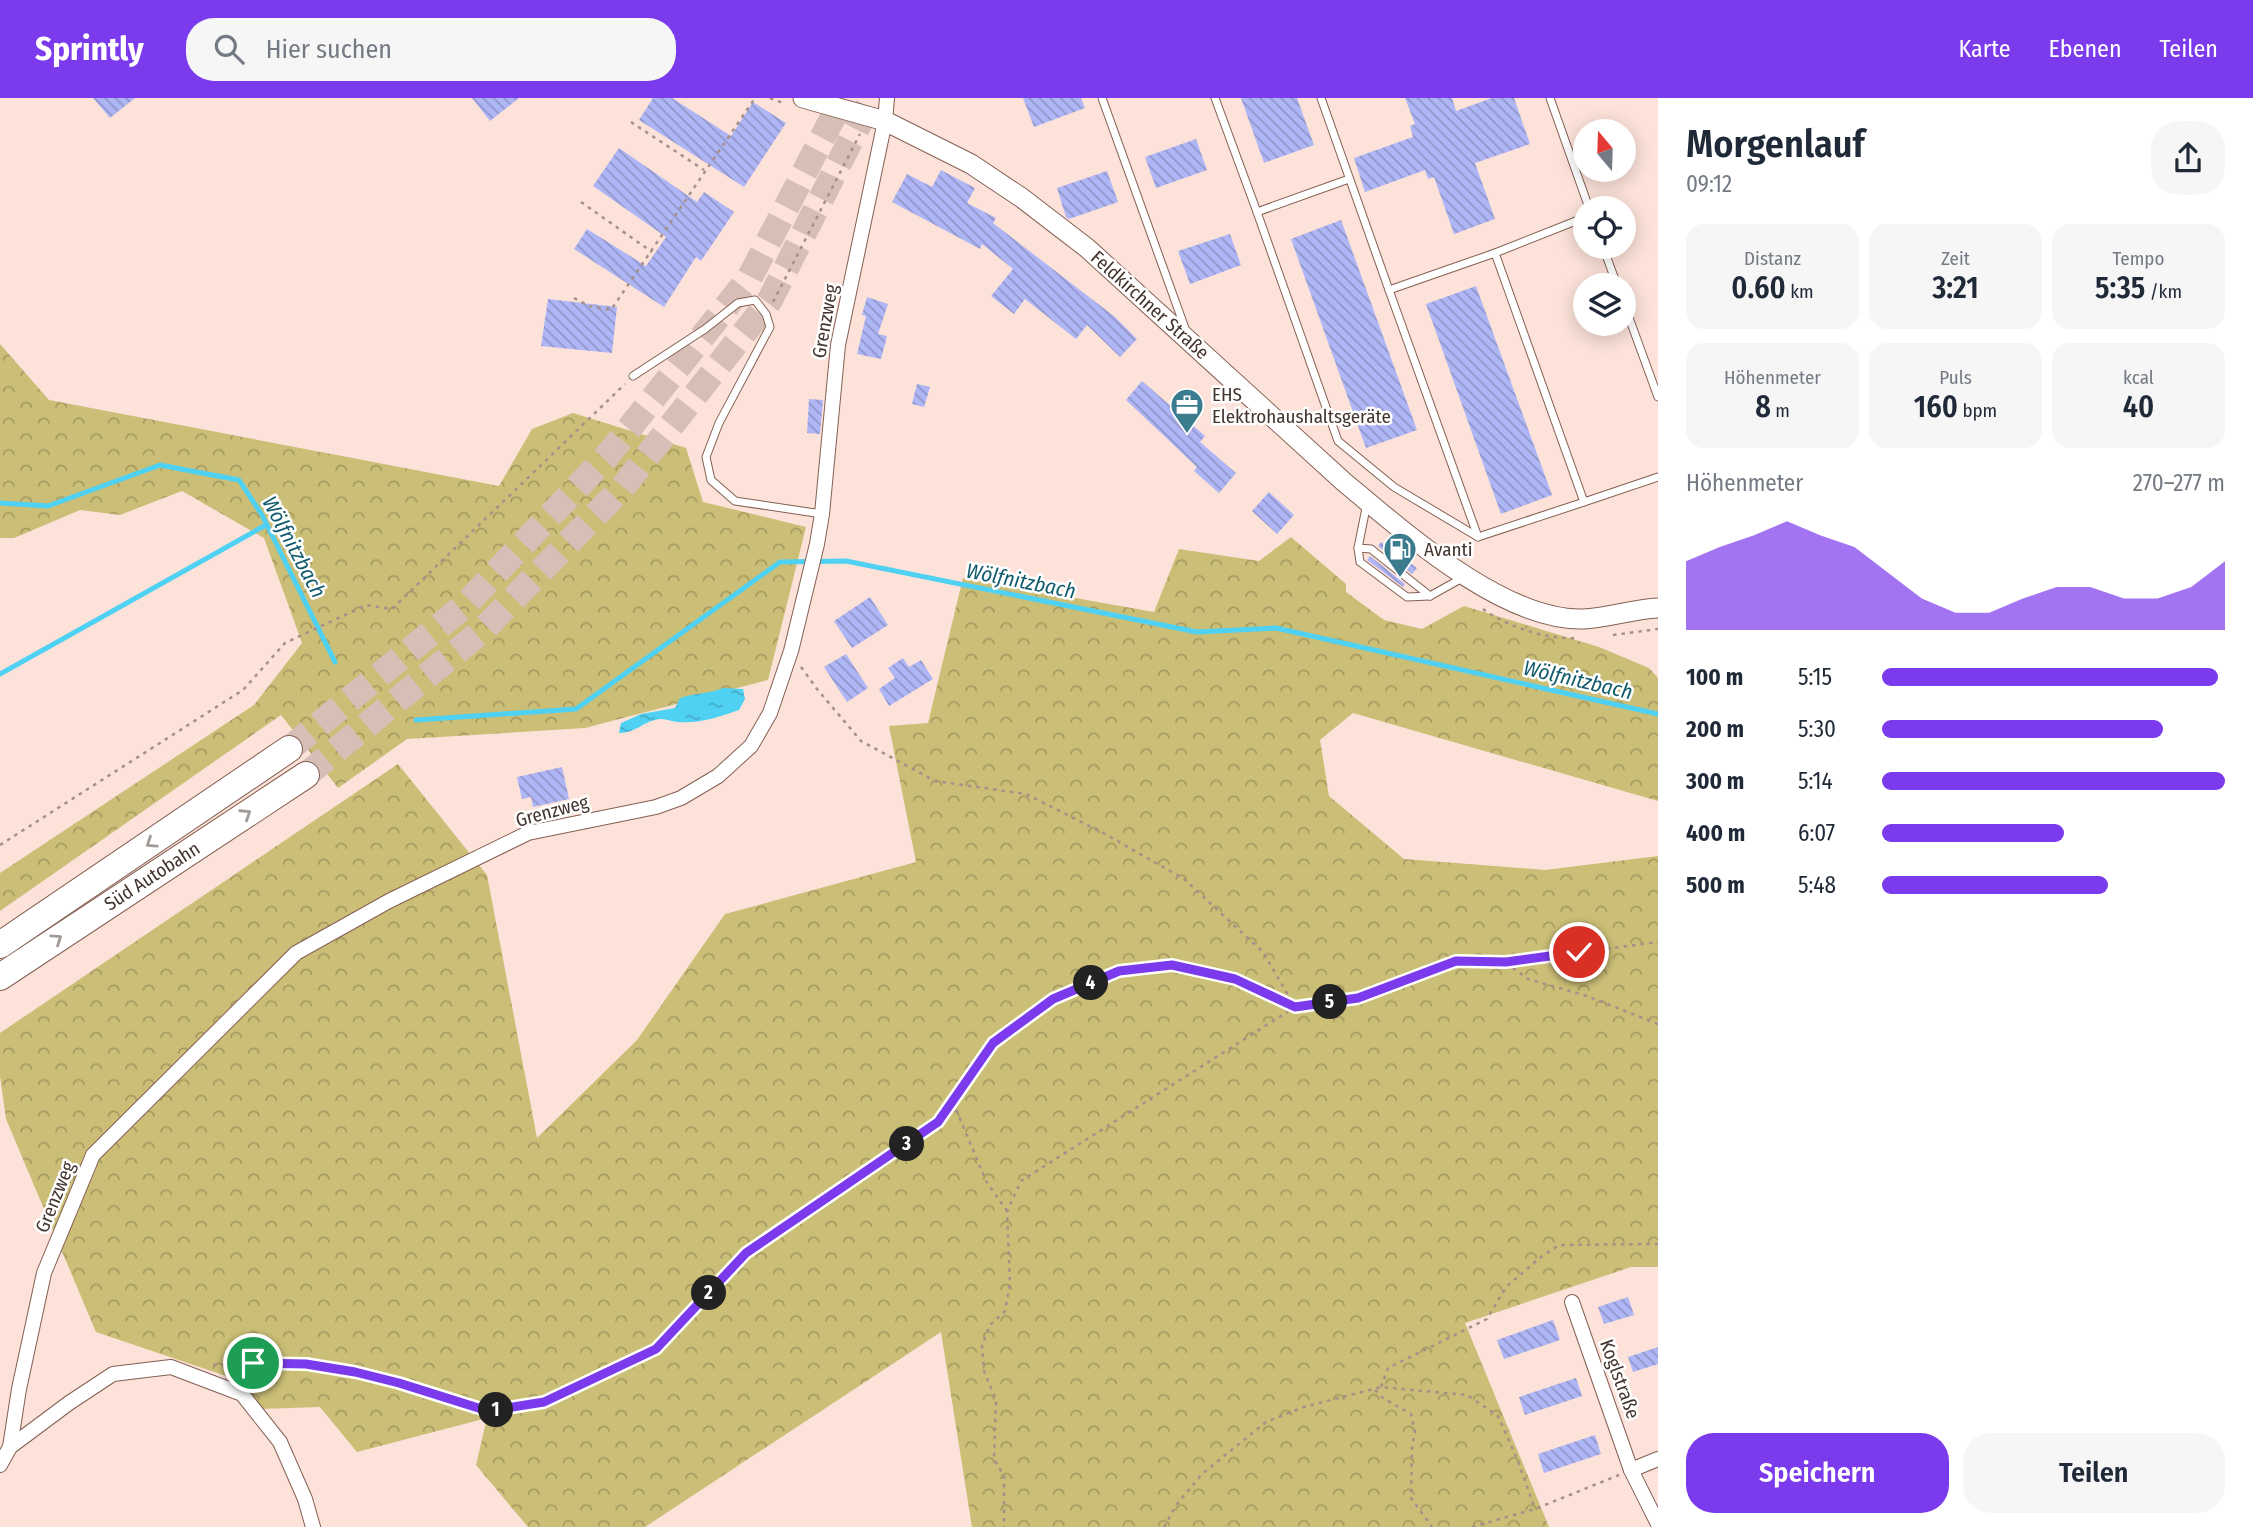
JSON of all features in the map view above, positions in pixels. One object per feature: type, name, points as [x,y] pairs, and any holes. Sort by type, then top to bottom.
[{"type":"highway","name":"Süd Autobahn","points":[[0,945],[289,749]]},
{"type":"highway","name":"Süd Autobahn","points":[[0,977],[306,775]]},
{"type":"street","name":"Feldkirchner Straße","points":[[803,98],[885,121],[971,164],[1022,198],[1087,248],[1368,502],[1467,576],[1522,607],[1550,615],[1583,619],[1658,608]]},
{"type":"street","name":"Grenzweg","points":[[10,1447],[19,1389],[44,1273],[93,1155],[296,953],[389,901],[528,833],[656,807],[681,797],[718,776],[751,746],[770,713],[791,651],[817,544],[838,345],[885,121],[887,98]]},
{"type":"street","name":"Koglstraße","points":[[1572,1302],[1632,1470],[1658,1524]]},
{"type":"street","points":[[0,1465],[10,1447],[113,1374],[171,1367],[242,1394],[280,1441],[305,1499],[313,1527]]},
{"type":"street","points":[[1632,1470],[1658,1459]]},
{"type":"lane","points":[[1102,98],[1190,342]]},
{"type":"lane","points":[[1215,98],[1338,441],[1394,487],[1478,537],[1658,477]]},
{"type":"lane","points":[[1321,98],[1478,537]]},
{"type":"lane","points":[[1550,98],[1585,196]]},
{"type":"lane","points":[[1257,212],[1349,179]]},
{"type":"lane","points":[[1389,290],[1573,222]]},
{"type":"lane","points":[[1494,253],[1584,502]]},
{"type":"lane","points":[[633,376],[705,329],[738,303],[755,300],[766,314],[770,327],[719,423],[706,457],[711,480],[735,501],[822,514]]},
{"type":"lane","points":[[1636,336],[1658,397]]},
{"type":"lane","points":[[1368,502],[1357,548],[1360,562],[1407,597],[1430,596],[1467,576]]},
{"type":"lane","points":[[1357,548],[1371,549],[1430,596]]},
{"type":"path","points":[[574,298],[589,306],[611,310],[755,98]]},
{"type":"path","points":[[631,122],[704,170]]},
{"type":"path","points":[[766,314],[864,128]]},
{"type":"path","points":[[581,202],[652,252]]},
{"type":"path","points":[[0,845],[243,690],[285,643],[366,605],[392,609],[633,376]]},
{"type":"path","points":[[791,651],[817,689],[861,741],[935,781],[1026,794],[1105,834],[1184,880],[1264,952],[1295,1007]]},
{"type":"path","points":[[1004,1527],[1004,1476],[994,1459],[996,1400],[984,1371],[982,1345],[990,1325],[1005,1311],[1010,1284],[1007,1212],[1021,1181],[1295,1007],[1358,998],[1456,961],[1506,962],[1658,942]]},
{"type":"path","points":[[1506,962],[1528,979],[1587,996],[1658,1024]]},
{"type":"path","points":[[176,1368],[253,1363],[306,1364],[388,1380],[488,1411],[544,1402],[656,1349],[746,1253],[938,1122],[993,1043],[1053,999],[1119,971],[1172,965],[1235,979],[1295,1007]]},
{"type":"path","points":[[953,1102],[986,1181],[1007,1212]]},
{"type":"path","points":[[1381,1387],[1388,1368],[1487,1319],[1506,1287],[1559,1245],[1658,1244]]},
{"type":"path","points":[[1164,1527],[1177,1504],[1202,1474],[1266,1422],[1304,1407],[1381,1387],[1468,1395],[1498,1416],[1535,1509]]},
{"type":"path","points":[[1374,1389],[1383,1398],[1411,1414],[1415,1432],[1411,1498],[1432,1527]]},
{"type":"path","points":[[1472,1527],[1535,1509],[1632,1470]]},
{"type":"green space","points":[[0,344],[49,400],[499,486],[532,429],[573,413],[686,448],[703,502],[806,527],[768,680],[585,728],[407,739],[338,788],[281,715],[0,911],[0,873],[254,705],[302,643],[264,538],[182,491],[120,515],[80,510],[14,538],[0,538]]},
{"type":"green space","points":[[1291,537],[1346,584],[1346,592],[1384,620],[1422,629],[1464,606],[1599,647],[1649,668],[1658,678],[1658,801],[1353,713],[1320,740],[1329,796],[1404,859],[1545,870],[1658,856],[1658,1267],[1631,1267],[1465,1323],[1549,1527],[972,1527],[941,1332],[645,1527],[528,1527],[476,1465],[487,1418],[357,1452],[320,1407],[260,1409],[232,1378],[96,1332],[6,1119],[0,1076],[0,1033],[398,764],[487,875],[537,1138],[637,1040],[725,914],[916,862],[889,726],[928,723],[963,578],[1154,612],[1179,549],[1259,561]]},
{"type":"water","points":[[723,688],[743,689],[745,699],[739,710],[694,722],[655,720],[631,731],[619,733],[621,723],[641,714],[675,708],[680,698]]},
{"type":"building","points":[[93,98],[135,98],[110,118]]},
{"type":"building","points":[[472,98],[519,98],[490,121]]},
{"type":"building","points":[[653,98],[672,98],[731,136],[753,102],[786,123],[744,187],[639,120]]},
{"type":"building","points":[[1023,98],[1081,98],[1085,108],[1034,127]]},
{"type":"building","points":[[1241,98],[1297,98],[1314,145],[1264,163]]},
{"type":"building","points":[[1405,98],[1452,98],[1456,111],[1492,98],[1514,98],[1530,144],[1475,163],[1495,219],[1454,234],[1434,177],[1428,179],[1425,170],[1365,192],[1354,158],[1413,137],[1410,126],[1415,124]]},
{"type":"building","points":[[1196,139],[1207,170],[1156,188],[1145,157]]},
{"type":"building","points":[[619,148],[697,202],[704,192],[734,212],[701,261],[696,257],[664,307],[574,249],[587,229],[646,266],[666,237],[593,186]]},
{"type":"building","points":[[941,170],[975,188],[967,203],[996,218],[993,223],[1115,317],[1137,339],[1120,357],[1087,325],[1076,339],[1025,299],[1014,314],[991,296],[1013,269],[982,244],[980,249],[892,202],[907,174],[932,187]]},
{"type":"building","points":[[1107,171],[1118,202],[1069,219],[1066,217],[1057,188]]},
{"type":"building","points":[[1341,220],[1417,430],[1366,448],[1291,239]]},
{"type":"building","points":[[1230,234],[1241,265],[1190,284],[1178,251]]},
{"type":"building","points":[[1476,286],[1552,495],[1501,514],[1426,304]]},
{"type":"building","points":[[867,297],[888,304],[878,334],[887,336],[881,359],[857,354],[866,316],[862,315]]},
{"type":"building","points":[[548,299],[617,307],[612,353],[541,346]]},
{"type":"building","points":[[1142,381],[1205,436],[1200,442],[1236,473],[1219,493],[1194,471],[1197,467],[1126,400]]},
{"type":"building","points":[[917,384],[930,387],[924,407],[912,404]]},
{"type":"building","points":[[809,399],[823,400],[820,434],[807,433]]},
{"type":"building","points":[[1269,492],[1294,515],[1277,534],[1252,511]]},
{"type":"building","points":[[1381,542],[1417,568],[1412,574],[1378,546]]},
{"type":"building","points":[[1370,556],[1405,584],[1403,587],[1367,560]]},
{"type":"building","points":[[870,597],[888,625],[852,648],[834,621]]},
{"type":"building","points":[[846,654],[868,688],[847,702],[824,667]]},
{"type":"building","points":[[903,658],[909,667],[921,660],[933,679],[889,706],[879,689],[895,678],[888,668]]},
{"type":"building","points":[[562,767],[569,799],[533,807],[531,797],[522,799],[517,777]]},
{"type":"building","points":[[1628,1297],[1634,1315],[1604,1324],[1598,1307]]},
{"type":"building","points":[[1553,1320],[1560,1340],[1504,1359],[1497,1340]]},
{"type":"building","points":[[1658,1347],[1658,1364],[1633,1372],[1628,1357]]},
{"type":"building","points":[[1576,1378],[1582,1396],[1525,1415],[1519,1397]]},
{"type":"building","points":[[1595,1435],[1601,1454],[1544,1473],[1538,1454]]},
{"type":"waterway","name":"Wölfnitzbach","points":[[0,503],[48,506],[160,465],[239,480],[262,515],[335,662]]},
{"type":"waterway","points":[[0,674],[266,525]]},
{"type":"waterway","name":"Wölfnitzbach","points":[[416,720],[576,709],[780,562],[846,561],[1197,632],[1276,628],[1658,714]]},
{"type":"tunnel","points":[[289,749],[464,606],[607,456],[750,277],[843,98]]},
{"type":"tunnel","points":[[306,775],[483,630],[623,487],[770,300],[872,98]]},
{"type":"place","name":"EHS Elektrohaushaltsgeräte","points":[[1187,435]]},
{"type":"place","name":"Avanti","points":[[1400,579]]},
{"type":"route","points":[[253,1363],[306,1364],[355,1372],[488,1411],[544,1402],[656,1349],[746,1253],[938,1122],[993,1043],[1053,999],[1119,971],[1172,965],[1235,979],[1295,1007],[1358,998],[1456,961],[1506,962],[1579,952]]}]
